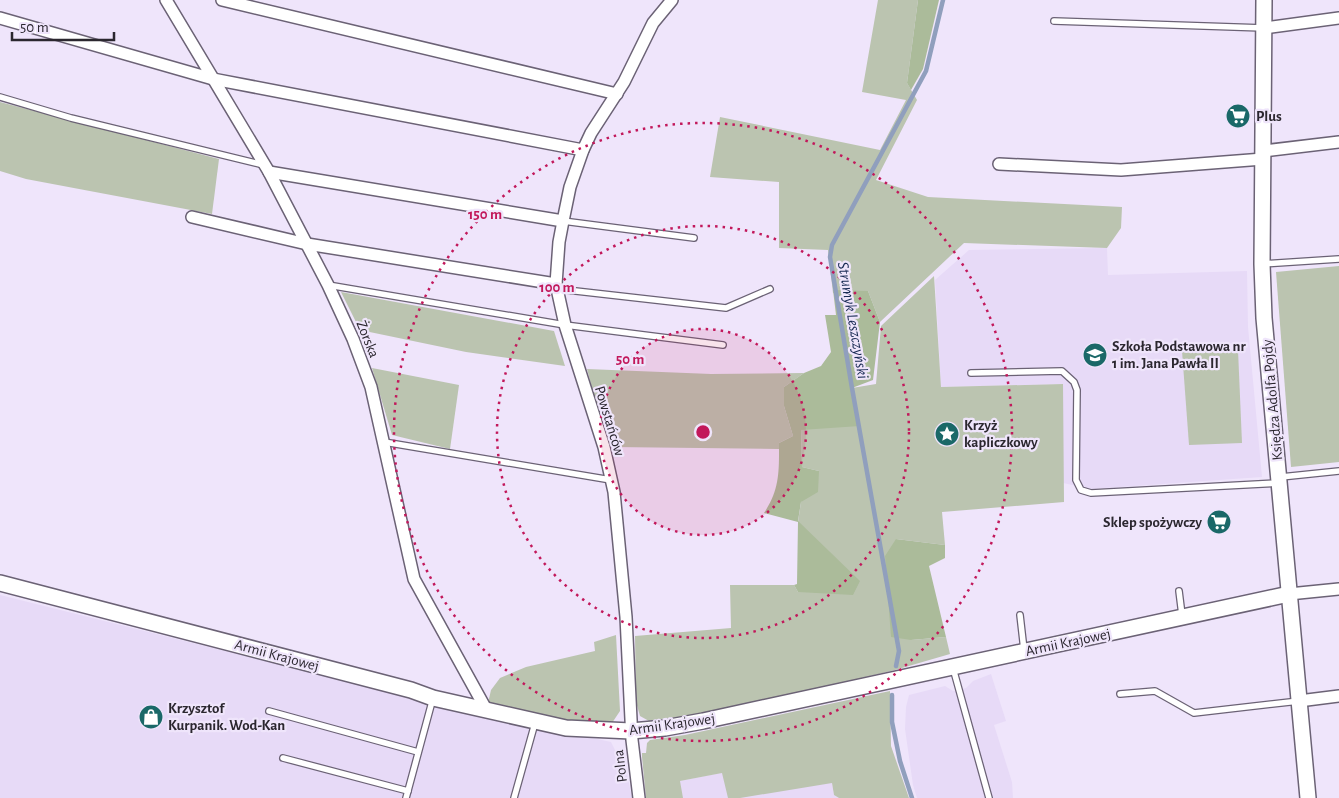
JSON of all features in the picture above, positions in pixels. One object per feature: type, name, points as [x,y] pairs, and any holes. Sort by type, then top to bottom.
[{"type":"street","name":"Żorska","points":[[166,0],[268,169],[328,285],[353,339],[371,387],[414,580],[487,711]]},
{"type":"street","points":[[222,0],[617,94]]},
{"type":"street","name":"Powstańców","points":[[631,731],[626,617],[611,480],[604,447],[565,325],[557,286],[559,242],[570,187],[582,150],[634,65],[653,23],[672,0]]},
{"type":"street","name":"Księdza Adolfa Pojdy","points":[[1264,0],[1262,264],[1265,327],[1308,798]]},
{"type":"street","points":[[0,18],[212,79],[582,150]]},
{"type":"street","points":[[1264,28],[1339,18]]},
{"type":"street","points":[[999,164],[1121,170],[1263,155],[1339,142]]},
{"type":"street","points":[[268,169],[563,221]]},
{"type":"street","points":[[192,218],[307,244],[557,286]]},
{"type":"street","name":"Armii Krajowej","points":[[0,583],[487,711],[566,728],[631,731],[665,728],[703,721],[1289,594]]},
{"type":"street","points":[[1289,594],[1339,589]]},
{"type":"street","points":[[1299,701],[1339,696]]},
{"type":"street","name":"Polna","points":[[631,731],[639,798]]},
{"type":"lane","points":[[1054,21],[1264,28]]},
{"type":"lane","points":[[0,97],[71,118],[268,169]]},
{"type":"lane","points":[[563,221],[694,238]]},
{"type":"lane","points":[[1262,264],[1339,259]]},
{"type":"lane","points":[[328,285],[565,325],[722,345]]},
{"type":"lane","points":[[557,286],[726,308],[770,289]]},
{"type":"lane","points":[[971,373],[1062,371],[1074,382],[1077,390],[1076,480],[1081,490],[1091,493],[1279,480],[1339,471]]},
{"type":"lane","points":[[383,442],[611,480]]},
{"type":"lane","points":[[1179,592],[1182,617]]},
{"type":"lane","points":[[1020,615],[1024,652]]},
{"type":"lane","points":[[953,667],[989,798]]},
{"type":"lane","points":[[1120,694],[1154,691],[1194,713],[1299,701]]},
{"type":"lane","points":[[406,798],[433,698]]},
{"type":"lane","points":[[269,711],[418,752]]},
{"type":"lane","points":[[514,798],[536,721]]},
{"type":"lane","points":[[283,758],[408,791]]},
{"type":"shaded area","name":"Szkoła Podstawowa nr 1 im. Jana Pawła II","points":[[1107,248],[1108,275],[1247,271],[1248,327],[1262,477],[1091,489],[1063,483],[1062,384],[941,387],[935,280],[969,250]]},
{"type":"shaded area","points":[[0,595],[421,700],[611,742],[627,774],[632,798],[0,798]]},
{"type":"shaded area","points":[[991,674],[1006,721],[994,725],[1012,782],[1013,798],[917,798],[913,785],[905,729],[906,707],[909,695],[945,686],[953,691],[966,688],[973,681]]},
{"type":"shaded area","points":[[726,772],[831,777],[834,795],[839,798],[646,798],[644,788]]},
{"type":"green space","points":[[878,0],[918,0],[907,83],[917,100],[876,180],[928,197],[1122,207],[1121,228],[1107,248],[964,243],[880,322],[868,291],[833,293],[828,250],[779,248],[779,182],[710,177],[720,117],[880,150],[906,100],[862,92]]},
{"type":"green space","points":[[918,0],[939,0],[923,69],[911,90],[907,83]]},
{"type":"green space","points":[[0,102],[219,159],[212,214],[26,179],[0,171]]},
{"type":"green space","points":[[1339,266],[1339,462],[1291,467],[1276,272]]},
{"type":"green space","points":[[934,276],[941,387],[1063,384],[1064,502],[942,512],[945,545],[896,539],[911,640],[946,637],[950,654],[895,670],[683,721],[649,721],[640,716],[636,702],[635,636],[731,628],[730,585],[794,585],[798,592],[859,581],[798,522],[801,502],[819,471],[802,467],[801,430],[852,388],[876,384],[881,326]]},
{"type":"green space","points":[[833,290],[868,291],[880,322],[873,380],[852,388],[860,426],[801,430],[802,467],[819,471],[818,492],[801,502],[798,521],[860,581],[853,595],[798,592],[794,585],[797,584],[798,522],[764,513],[773,496],[778,480],[779,443],[793,436],[784,406],[784,387],[804,373],[821,366],[831,352],[825,315],[836,315]]},
{"type":"green space","points":[[341,292],[554,331],[565,366],[466,352],[360,330]]},
{"type":"green space","points":[[1238,350],[1242,443],[1189,445],[1182,351]]},
{"type":"green space","points":[[372,368],[459,385],[450,449],[392,435]]},
{"type":"green space","points":[[587,369],[711,374],[804,373],[784,387],[784,406],[793,436],[779,443],[779,449],[613,447],[598,411]]},
{"type":"green space","points":[[896,539],[945,545],[945,558],[929,566],[946,637],[911,640],[891,637],[885,556]]},
{"type":"green space","points":[[616,635],[620,711],[612,723],[565,721],[488,703],[491,690],[500,678],[526,667],[595,651],[594,642]]},
{"type":"green space","points":[[890,691],[891,746],[909,798],[839,798],[834,795],[832,783],[740,798],[728,798],[722,773],[680,781],[683,798],[646,798],[642,753],[646,753],[647,743],[650,740],[685,735]]},
{"type":"waterway","name":"Strumyk Leszczyński","points":[[896,666],[899,651],[830,257],[832,245],[926,71],[943,0]]},
{"type":"waterway","name":"Strumyk Leszczyński","points":[[892,695],[892,722],[900,761],[912,798]]},
{"type":"place","name":"Plus","points":[[1238,116]]},
{"type":"place","name":"Szkoła Podstawowa nr 1 im. Jana Pawła II","points":[[1095,355]]},
{"type":"place","name":"Krzyż kapliczkowy","points":[[947,434]]},
{"type":"place","name":"Sklep spożywczy","points":[[1219,522]]},
{"type":"place","name":"Krzysztof Kurpanik. Wod-Kan","points":[[151,717]]}]
